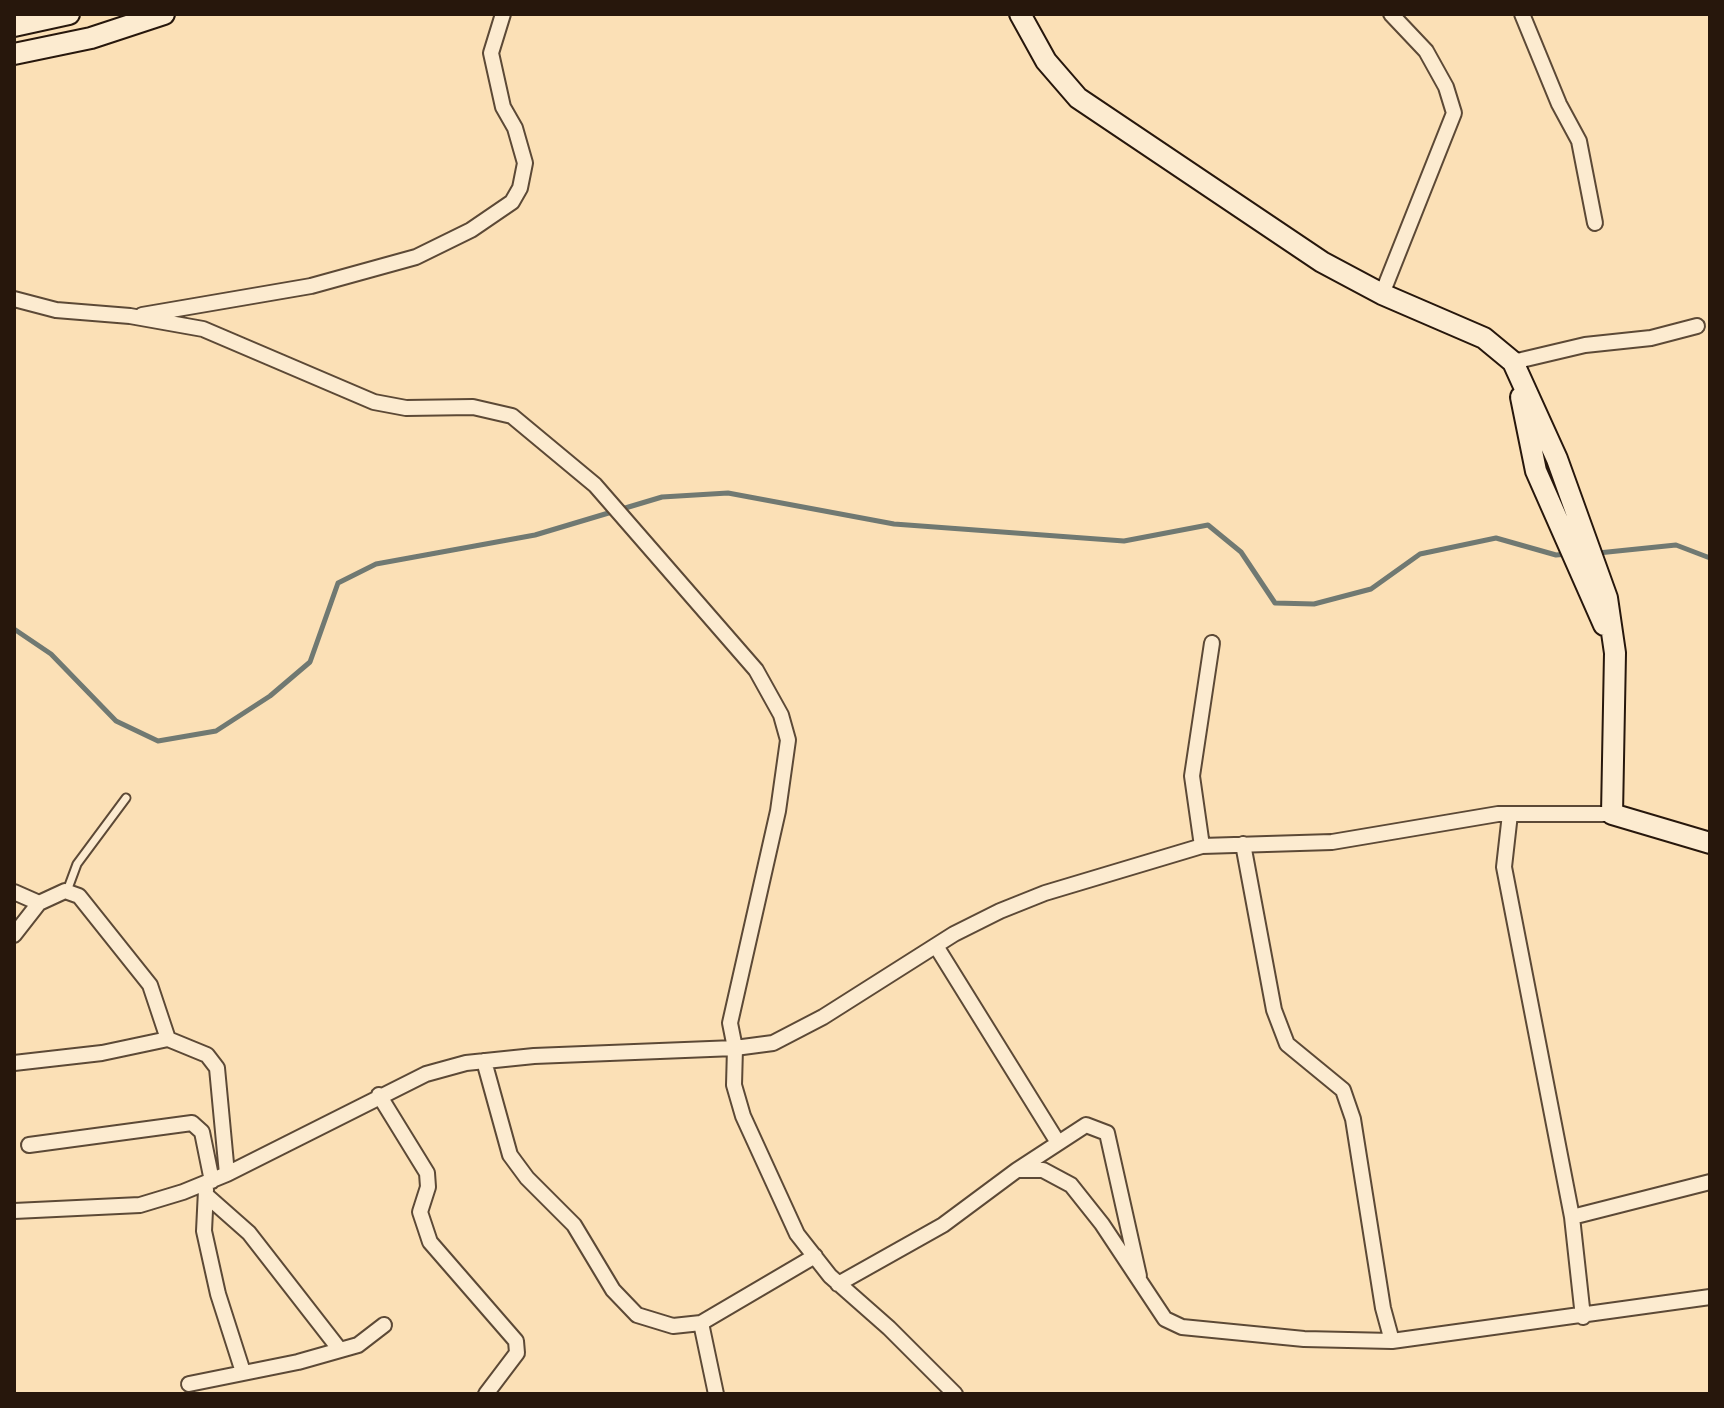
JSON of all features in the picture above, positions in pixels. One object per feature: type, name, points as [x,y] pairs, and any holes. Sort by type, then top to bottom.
[{"type":"street","points":[[14,26],[69,14]]},
{"type":"street","points":[[14,54],[91,38],[164,14]]},
{"type":"street","points":[[130,316],[311,286],[403,261],[441,247],[502,210],[520,188],[525,163],[515,128],[503,107],[491,53],[503,14]]},
{"type":"street","points":[[1020,14],[1046,61],[1078,98],[1322,262],[1382,294],[1484,338],[1513,362],[1557,459],[1574,533],[1615,653],[1612,814]]},
{"type":"street","points":[[1382,294],[1454,113],[1446,87],[1426,51],[1391,14]]},
{"type":"street","points":[[1522,14],[1559,104],[1579,141],[1595,223]]},
{"type":"street","points":[[14,299],[56,310],[130,316],[215,333],[374,402],[406,408],[473,407],[512,416],[595,485],[756,670],[781,715],[788,740],[778,811],[730,1023],[735,1048],[734,1085],[743,1116],[797,1234],[838,1284],[889,1328],[955,1394]]},
{"type":"street","points":[[1513,362],[1585,345],[1651,338],[1697,326]]},
{"type":"street","points":[[1513,362],[1536,471],[1574,533]]},
{"type":"street","points":[[1202,846],[1192,776],[1212,643]]},
{"type":"street","points":[[1510,814],[1504,867],[1572,1217],[1583,1317]]},
{"type":"street","points":[[14,1211],[140,1205],[208,1187],[227,1174],[379,1095],[426,1074],[484,1061],[618,1050],[735,1048],[773,1043],[823,1017],[936,946],[1000,911],[1045,893],[1202,846],[1332,842],[1510,814],[1612,814],[1710,843]]},
{"type":"street","points":[[1243,844],[1274,1010],[1287,1044],[1343,1090],[1353,1119],[1383,1308],[1392,1341]]},
{"type":"street","points":[[14,935],[39,903],[67,891],[79,896],[142,971],[157,999],[168,1039]]},
{"type":"street","points":[[14,892],[39,903]]},
{"type":"street","points":[[936,946],[1057,1141]]},
{"type":"street","points":[[14,1063],[102,1053],[168,1039],[207,1055],[217,1068],[227,1174]]},
{"type":"street","points":[[484,1061],[510,1155],[527,1178],[574,1225],[623,1304],[650,1321],[673,1326],[701,1323],[815,1256]]},
{"type":"street","points":[[379,1095],[427,1173],[420,1212],[430,1242],[516,1341],[517,1353],[486,1394]]},
{"type":"street","points":[[29,1145],[192,1123],[202,1132],[208,1187],[204,1231],[230,1339],[243,1372]]},
{"type":"street","points":[[838,1284],[943,1225],[1057,1141],[1086,1125],[1107,1133],[1140,1284]]},
{"type":"street","points":[[1017,1170],[1043,1170],[1071,1185],[1102,1224],[1165,1319],[1182,1327],[1304,1339],[1392,1341],[1583,1317],[1710,1297]]},
{"type":"street","points":[[1572,1217],[1710,1182]]},
{"type":"street","points":[[208,1187],[249,1233],[340,1350]]},
{"type":"street","points":[[701,1323],[716,1394]]},
{"type":"street","points":[[189,1384],[358,1345],[384,1325]]},
{"type":"lane","points":[[67,891],[77,864],[126,798]]},
{"type":"waterway","points":[[14,629],[51,654],[116,721],[158,741],[216,731],[270,696],[310,662],[338,583],[376,564],[535,535],[662,497],[728,493],[894,524],[1124,541],[1208,525],[1241,552],[1275,603],[1314,604],[1371,589],[1420,554],[1496,538],[1556,555],[1568,554]]},
{"type":"waterway","points":[[1598,553],[1676,545],[1710,558]]}]
